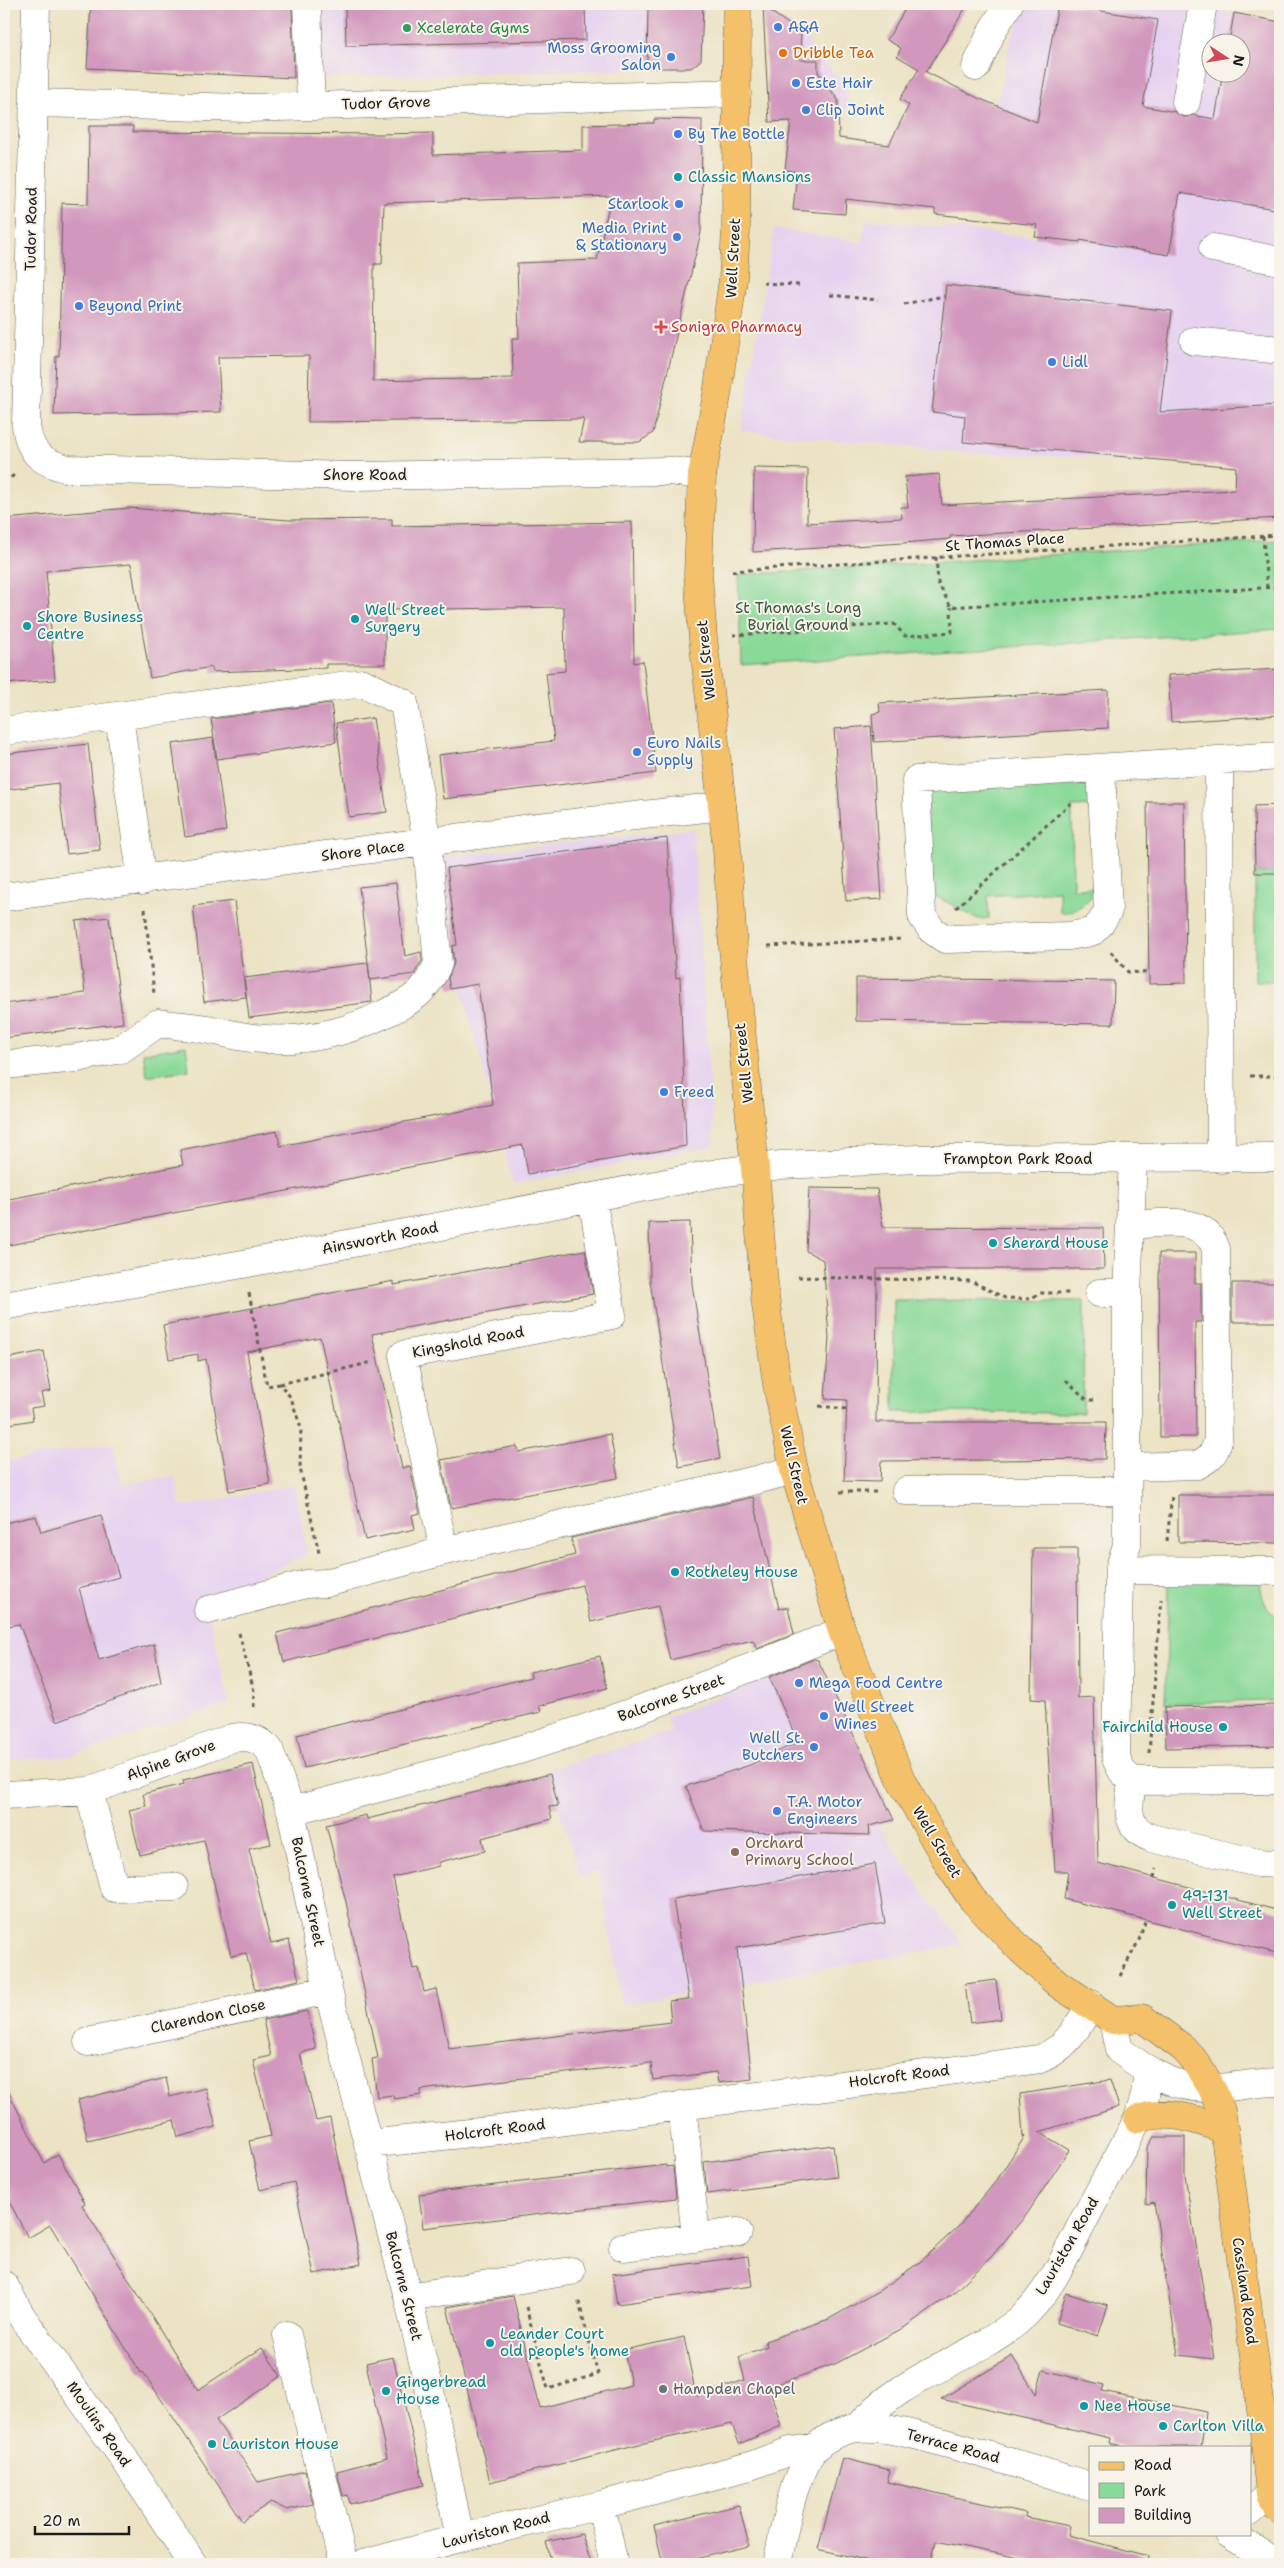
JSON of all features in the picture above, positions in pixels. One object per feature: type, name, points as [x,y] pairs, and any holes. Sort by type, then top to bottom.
[{"type":"main road","name":"Well Street","points":[[737,4],[733,279],[717,395],[702,475],[698,574],[703,638],[722,806],[765,1297],[777,1384],[794,1470],[842,1631],[902,1782],[951,1868],[972,1899],[1021,1950],[1058,1984],[1113,2020]]},
{"type":"main road","points":[[1113,2020],[1142,2018],[1164,2033],[1194,2060],[1212,2088]]},
{"type":"main road","name":"Cassland Road","points":[[1212,2088],[1221,2112],[1224,2129],[1264,2432],[1267,2506]]},
{"type":"main road","points":[[1138,2119],[1158,2114],[1172,2115],[1224,2129]]},
{"type":"street","name":"Tudor Road","points":[[33,452],[26,426],[36,4]]},
{"type":"street","points":[[306,4],[311,106]]},
{"type":"street","points":[[976,67],[993,29],[1009,4]]},
{"type":"street","points":[[1186,102],[1203,4]]},
{"type":"street","name":"Tudor Grove","points":[[35,103],[248,108],[737,93]]},
{"type":"street","points":[[1213,248],[1280,261]]},
{"type":"street","points":[[1194,341],[1280,350]]},
{"type":"street","name":"Shore Road","points":[[33,452],[54,466],[68,469],[354,476],[670,471],[702,475]]},
{"type":"street","points":[[4,731],[362,683],[404,703],[427,843],[438,964],[430,982],[421,993],[400,1007],[344,1032],[295,1039],[251,1038],[199,1028],[158,1023],[121,1050],[77,1058],[4,1065]]},
{"type":"street","points":[[119,716],[142,881]]},
{"type":"street","points":[[1101,772],[1108,910],[1100,924],[1093,931],[1069,936],[945,939],[932,930],[922,916],[916,780],[1101,772],[1280,756]]},
{"type":"street","points":[[1219,760],[1221,1158]]},
{"type":"street","name":"Shore Place","points":[[4,897],[722,806]]},
{"type":"street","name":"Frampton Park Road","points":[[755,1168],[821,1162],[918,1159],[1280,1157]]},
{"type":"street","points":[[1133,1159],[1127,1293],[1127,1545],[1119,1570],[1116,1759],[1122,1772],[1142,1781],[1280,1780]]},
{"type":"street","name":"Ainsworth Road","points":[[4,1306],[243,1264],[592,1197],[755,1168]]},
{"type":"street","name":"Kingshold Road","points":[[444,1551],[403,1355],[612,1315],[592,1197]]},
{"type":"street","points":[[906,1491],[1128,1479],[1174,1467],[1197,1465],[1206,1461],[1216,1451],[1218,1440],[1216,1249],[1212,1238],[1195,1225],[1130,1224]]},
{"type":"street","points":[[1099,1293],[1127,1293]]},
{"type":"street","points":[[220,1606],[306,1584],[326,1583],[444,1551],[794,1470]]},
{"type":"street","points":[[1119,1570],[1280,1571]]},
{"type":"street","name":"Balcorne Street","points":[[460,2538],[432,2396],[328,1990],[291,1811],[520,1749],[649,1707],[842,1631]]},
{"type":"street","name":"Alpine Grove","points":[[4,1795],[89,1791],[232,1738],[243,1736],[263,1742],[269,1749],[291,1811]]},
{"type":"street","points":[[1142,1781],[1129,1807],[1131,1822],[1138,1832],[1151,1838],[1258,1863],[1278,1864],[1280,1861]]},
{"type":"street","points":[[89,1791],[114,1888],[174,1887]]},
{"type":"street","name":"Clarendon Close","points":[[88,2042],[328,1990]]},
{"type":"street","name":"Holcroft Road","points":[[368,2144],[498,2130],[1040,2059],[1055,2052],[1070,2038],[1091,2004]]},
{"type":"street","points":[[1113,2020],[1119,2050],[1148,2071],[1167,2080],[1191,2087],[1212,2088],[1280,2082]]},
{"type":"street","name":"Lauriston Road","points":[[858,2428],[870,2413],[896,2392],[993,2338],[1028,2310],[1059,2266],[1138,2119],[1145,2095],[1148,2071]]},
{"type":"street","points":[[682,2105],[696,2238]]},
{"type":"street","points":[[623,2247],[738,2232]]},
{"type":"street","points":[[408,2297],[571,2271]]},
{"type":"street","name":"Moulins Road","points":[[4,2285],[13,2322],[125,2460],[193,2564]]},
{"type":"street","points":[[287,2335],[344,2564]]},
{"type":"street","name":"Terrace Road","points":[[816,2447],[835,2435],[858,2428],[915,2435],[1089,2486]]},
{"type":"street","points":[[777,2564],[792,2500],[805,2466],[816,2447]]},
{"type":"street","name":"Lauriston Road","points":[[363,2564],[460,2538],[601,2506],[750,2466],[790,2451],[816,2447]]},
{"type":"street","points":[[750,2466],[777,2478],[786,2487],[792,2500]]},
{"type":"street","points":[[601,2506],[614,2564]]},
{"type":"street","points":[[1232,2536],[1278,2564]]},
{"type":"path","points":[[762,283],[799,285]]},
{"type":"path","points":[[830,295],[878,300]]},
{"type":"path","points":[[904,304],[944,296]]},
{"type":"path","name":"St Thomas Place","points":[[732,571],[1280,535]]},
{"type":"path","points":[[1263,536],[1267,588]]},
{"type":"path","points":[[733,635],[894,624],[905,636],[952,632],[951,607],[938,583],[936,557]]},
{"type":"path","points":[[1277,587],[1280,580]]},
{"type":"path","points":[[951,607],[1277,587]]},
{"type":"path","points":[[1277,587],[1280,591]]},
{"type":"path","points":[[768,946],[915,938],[932,930],[1101,772]]},
{"type":"path","points":[[142,881],[158,1023]]},
{"type":"path","points":[[1093,931],[1128,972],[1148,973]]},
{"type":"path","points":[[243,1264],[267,1386],[403,1355]]},
{"type":"path","points":[[798,1277],[971,1281],[1005,1298],[1030,1299],[1040,1293],[1099,1293]]},
{"type":"path","points":[[280,1384],[291,1398],[301,1428],[300,1468],[326,1583]]},
{"type":"path","points":[[819,1406],[846,1409]]},
{"type":"path","points":[[1142,1781],[1148,1760],[1163,1569],[1174,1467]]},
{"type":"path","points":[[840,1492],[906,1491]]},
{"type":"path","points":[[220,1606],[254,1691],[254,1719]]},
{"type":"path","points":[[1120,1976],[1140,1940],[1146,1920]]},
{"type":"path","points":[[518,2278],[548,2389],[598,2374],[571,2271]]},
{"type":"shaded area","points":[[295,4],[703,4],[701,60],[691,68],[298,78]]},
{"type":"shaded area","points":[[1026,4],[1180,4],[1280,22],[1280,453],[1160,460],[973,453],[741,431],[774,229],[862,242],[866,219],[1080,242],[1091,241],[988,144],[1010,42]]},
{"type":"shaded area","points":[[772,12],[801,33],[847,88],[848,108],[838,116],[838,120],[769,122],[764,20]]},
{"type":"shaded area","points":[[693,829],[714,1146],[513,1184],[463,991],[443,857]]},
{"type":"shaded area","points":[[113,1443],[122,1485],[174,1476],[181,1507],[294,1485],[307,1554],[200,1603],[208,1610],[229,1704],[66,1757],[4,1760],[4,1462]]},
{"type":"shaded area","name":"Orchard Primary School","points":[[811,1659],[818,1660],[894,1820],[878,1824],[929,1900],[963,1944],[622,2005],[599,1871],[580,1876],[558,1806],[550,1769],[671,1732],[666,1718]]},
{"type":"green space","name":"St Thomas's Long Burial Ground","points":[[1280,540],[1280,629],[741,665],[738,575]]},
{"type":"green space","points":[[1083,779],[1090,787],[1095,806],[1072,807],[1073,888],[1096,888],[1090,898],[1082,905],[1073,910],[1060,913],[1059,891],[988,896],[989,918],[978,919],[928,892],[927,790]]},
{"type":"green space","points":[[1255,873],[1280,873],[1280,982],[1255,981]]},
{"type":"green space","points":[[186,1046],[189,1070],[147,1076],[143,1053]]},
{"type":"green space","points":[[894,1300],[1084,1301],[1083,1413],[894,1412]]},
{"type":"green space","points":[[1169,1581],[1260,1582],[1265,1603],[1271,1612],[1280,1617],[1280,1701],[1165,1703]]},
{"type":"building","points":[[91,4],[292,4],[294,78],[87,68]]},
{"type":"building","points":[[345,4],[585,4],[586,40],[346,46]]},
{"type":"building","points":[[648,4],[703,4],[701,60],[691,68],[647,68]]},
{"type":"building","points":[[908,4],[968,4],[926,72],[978,98],[1037,122],[1058,4],[1158,20],[1143,106],[1175,112],[1184,117],[1193,115],[1215,119],[1221,82],[1252,82],[1252,32],[1231,32],[1234,13],[1280,22],[1280,210],[1180,193],[1169,255],[1080,240],[1080,242],[1035,237],[1037,225],[935,214],[935,209],[846,199],[845,214],[793,210],[797,172],[785,170],[791,121],[769,122],[763,6],[801,33],[800,60],[818,60],[818,72],[838,100],[839,138],[889,145],[909,105],[900,99],[919,69],[897,56],[901,48],[887,40]]},
{"type":"building","points":[[654,119],[702,120],[701,232],[653,433],[639,442],[579,442],[584,419],[308,422],[309,356],[218,357],[221,412],[54,415],[56,356],[59,356],[62,203],[88,204],[89,126],[133,126],[133,132],[433,133],[433,155],[583,150],[583,125],[654,123]],"holes":[[[611,196],[597,260],[517,263],[519,338],[512,338],[513,378],[373,381],[374,264],[382,264],[384,203]]]},
{"type":"building","points":[[946,285],[1172,311],[1160,412],[1280,405],[1280,518],[950,536],[950,539],[903,543],[753,552],[754,468],[808,469],[807,523],[902,518],[901,507],[908,507],[905,477],[939,474],[942,505],[1235,490],[1236,467],[963,442],[965,416],[932,412]]},
{"type":"building","points":[[129,508],[289,520],[392,519],[392,526],[632,522],[634,663],[643,661],[656,773],[443,799],[438,755],[554,741],[546,673],[565,671],[564,607],[385,610],[385,664],[326,664],[326,668],[212,672],[212,667],[150,678],[131,564],[46,571],[55,680],[4,684],[4,519]]},
{"type":"building","points":[[1280,669],[1280,715],[1171,722],[1168,675]]},
{"type":"building","points":[[1108,690],[1108,728],[874,742],[872,714],[880,712],[879,703]]},
{"type":"building","points":[[331,703],[336,742],[217,759],[211,719]]},
{"type":"building","points":[[373,718],[387,812],[349,817],[336,723]]},
{"type":"building","points":[[871,726],[882,899],[846,901],[834,729]]},
{"type":"building","points":[[213,738],[226,831],[185,837],[172,744]]},
{"type":"building","points":[[88,744],[100,850],[67,854],[58,783],[4,790],[4,754]]},
{"type":"building","points":[[1147,802],[1184,802],[1186,983],[1149,984]]},
{"type":"building","points":[[1280,805],[1280,873],[1255,873],[1254,806]]},
{"type":"building","points":[[667,838],[676,978],[680,977],[686,1146],[528,1174],[523,1145],[4,1246],[4,1200],[183,1165],[180,1150],[277,1131],[280,1146],[493,1105],[478,984],[450,989],[448,978],[454,963],[452,946],[457,945],[447,868]]},
{"type":"building","points":[[396,883],[405,956],[421,952],[422,961],[414,974],[370,980],[359,887]]},
{"type":"building","points":[[234,901],[246,997],[204,1002],[193,906]]},
{"type":"building","points":[[109,917],[123,1023],[4,1038],[4,1004],[85,993],[76,921]]},
{"type":"building","points":[[368,963],[372,1002],[249,1018],[244,978]]},
{"type":"building","points":[[856,978],[1114,981],[1113,1024],[856,1021]]},
{"type":"building","points":[[809,1188],[877,1189],[883,1227],[1103,1228],[1104,1269],[877,1269],[876,1422],[1106,1422],[1105,1459],[881,1461],[880,1482],[844,1481],[847,1400],[825,1399],[829,1337],[823,1260],[806,1251]]},
{"type":"building","points":[[690,1222],[692,1284],[720,1459],[679,1467],[650,1281],[649,1223]]},
{"type":"building","points":[[585,1250],[593,1294],[372,1334],[402,1468],[410,1466],[420,1513],[412,1515],[415,1529],[365,1540],[320,1337],[247,1352],[270,1484],[229,1491],[206,1359],[198,1361],[198,1354],[169,1359],[163,1325],[394,1281],[394,1285]]},
{"type":"building","points":[[1159,1253],[1195,1253],[1195,1283],[1201,1283],[1201,1322],[1195,1322],[1196,1437],[1160,1437]]},
{"type":"building","points":[[1232,1283],[1280,1283],[1280,1322],[1232,1322]]},
{"type":"building","points":[[44,1351],[51,1391],[41,1393],[44,1406],[31,1408],[33,1420],[4,1425],[4,1359]]},
{"type":"building","points":[[610,1434],[618,1478],[451,1508],[441,1460],[517,1446],[519,1452]]},
{"type":"building","points":[[1178,1495],[1280,1495],[1280,1543],[1178,1542]]},
{"type":"building","name":"Rotheley House","points":[[753,1497],[779,1609],[788,1607],[794,1634],[757,1649],[753,1640],[670,1660],[658,1606],[591,1622],[582,1585],[284,1662],[277,1633],[575,1555],[571,1538]]},
{"type":"building","points":[[101,1515],[119,1577],[79,1588],[99,1660],[154,1644],[161,1682],[57,1721],[19,1624],[4,1627],[4,1523],[36,1516],[41,1532]]},
{"type":"building","points":[[1033,1548],[1077,1548],[1078,1698],[1094,1697],[1098,1863],[1280,1911],[1280,1954],[1064,1899],[1068,1871],[1055,1871],[1045,1700],[1031,1699]]},
{"type":"building","points":[[600,1656],[607,1688],[539,1706],[541,1712],[304,1768],[297,1735],[531,1677],[530,1672]]},
{"type":"building","points":[[814,1659],[818,1660],[894,1820],[869,1826],[870,1835],[704,1831],[686,1786],[750,1765],[798,1742],[769,1677]]},
{"type":"building","name":"Fairchild House","points":[[1280,1705],[1280,1746],[1166,1748],[1165,1707]]},
{"type":"building","points":[[253,1764],[271,1844],[249,1849],[271,1944],[289,1940],[299,1980],[255,1990],[246,1953],[231,1956],[204,1840],[140,1855],[129,1810],[146,1806],[143,1794],[184,1784],[183,1780]]},
{"type":"building","points":[[550,1774],[558,1806],[549,1807],[552,1819],[482,1838],[485,1851],[439,1862],[439,1866],[393,1877],[413,1969],[419,1968],[424,1992],[436,1989],[449,2049],[671,2022],[669,2001],[689,1999],[673,1899],[875,1864],[885,1923],[737,1948],[752,2079],[718,2083],[716,2072],[653,2080],[651,2063],[421,2090],[421,2095],[394,2099],[393,2095],[377,2097],[372,2059],[378,2058],[346,1902],[326,1825],[366,1815],[367,1819]]},
{"type":"building","points":[[996,1980],[1001,2019],[970,2023],[965,1984]]},
{"type":"building","points":[[307,2011],[316,2049],[300,2053],[316,2121],[330,2118],[361,2264],[314,2274],[294,2182],[260,2190],[249,2141],[271,2136],[253,2060],[271,2056],[263,2020]]},
{"type":"building","points":[[166,2078],[170,2097],[206,2088],[216,2127],[178,2137],[174,2120],[88,2141],[78,2100]]},
{"type":"building","points":[[1110,2080],[1119,2107],[1039,2132],[1069,2150],[1027,2214],[992,2256],[952,2294],[905,2327],[835,2364],[769,2387],[781,2426],[739,2444],[732,2424],[635,2445],[490,2482],[447,2307],[513,2296],[540,2408],[631,2385],[624,2350],[684,2337],[696,2396],[745,2380],[739,2357],[767,2346],[765,2341],[829,2319],[880,2290],[920,2262],[959,2226],[997,2180],[1025,2136],[1023,2137],[1020,2094]]},
{"type":"building","points":[[4,2083],[44,2163],[58,2154],[85,2203],[82,2205],[198,2390],[262,2348],[281,2376],[216,2420],[258,2482],[305,2471],[313,2504],[287,2510],[271,2502],[242,2521],[143,2372],[141,2373],[50,2225],[28,2238],[4,2191]]},
{"type":"building","points":[[1154,2137],[1185,2137],[1185,2175],[1214,2359],[1178,2355],[1154,2202],[1146,2204],[1147,2148]]},
{"type":"building","points":[[833,2145],[837,2177],[707,2194],[704,2162]]},
{"type":"building","points":[[666,2165],[666,2167],[673,2166],[676,2198],[423,2228],[419,2194]]},
{"type":"building","points":[[748,2256],[752,2286],[617,2304],[612,2274]]},
{"type":"building","points":[[1066,2293],[1108,2306],[1098,2336],[1057,2323]]},
{"type":"building","points":[[1012,2356],[1036,2394],[1043,2370],[1104,2385],[1102,2391],[1206,2412],[1201,2446],[1123,2446],[1109,2443],[1110,2438],[941,2399]]},
{"type":"building","points":[[393,2357],[424,2485],[350,2504],[348,2495],[343,2496],[337,2471],[387,2458],[366,2363]]},
{"type":"building","points":[[842,2458],[890,2470],[887,2482],[1026,2513],[1025,2517],[1070,2526],[1068,2535],[1148,2556],[1147,2564],[1048,2564],[936,2541],[931,2564],[882,2564],[818,2549]]},
{"type":"building","points":[[739,2505],[749,2546],[674,2564],[663,2564],[654,2526]]},
{"type":"building","points":[[582,2534],[591,2564],[552,2564],[546,2542]]},
{"type":"place","name":"A&A","points":[[778,27]]},
{"type":"place","name":"Xcelerate Gyms","points":[[407,28]]},
{"type":"place","name":"Dribble Tea","points":[[783,53]]},
{"type":"place","name":"Moss Grooming Salon","points":[[671,57]]},
{"type":"place","name":"Este Hair","points":[[796,83]]},
{"type":"place","name":"Clip Joint","points":[[806,110]]},
{"type":"place","name":"By The Bottle","points":[[678,134]]},
{"type":"place","name":"Classic Mansions","points":[[678,177]]},
{"type":"place","name":"Starlook","points":[[679,204]]},
{"type":"place","name":"Media Print & Stationary","points":[[677,237]]},
{"type":"place","name":"Beyond Print","points":[[79,306]]},
{"type":"place","name":"Sonigra Pharmacy","points":[[661,327]]},
{"type":"place","name":"Lidl","points":[[1052,362]]},
{"type":"place","name":"Well Street Surgery","points":[[355,619]]},
{"type":"place","name":"Shore Business Centre","points":[[27,626]]},
{"type":"place","name":"Euro Nails Supply","points":[[637,752]]},
{"type":"place","name":"Freed","points":[[664,1092]]},
{"type":"place","name":"Sherard House","points":[[993,1243]]},
{"type":"place","name":"Rotheley House","points":[[675,1572]]},
{"type":"place","name":"Mega Food Centre","points":[[799,1683]]},
{"type":"place","name":"Well Street Wines","points":[[824,1716]]},
{"type":"place","name":"Fairchild House","points":[[1223,1727]]},
{"type":"place","name":"Well St. Butchers","points":[[814,1747]]},
{"type":"place","name":"T.A. Motor Engineers","points":[[777,1811]]},
{"type":"place","name":"Orchard Primary School","points":[[735,1852]]},
{"type":"place","name":"49-131 Well Street","points":[[1172,1905]]},
{"type":"place","name":"Leander Court old people's home","points":[[490,2343]]},
{"type":"place","name":"Hampden Chapel","points":[[663,2389]]},
{"type":"place","name":"Gingerbread House","points":[[386,2391]]},
{"type":"place","name":"Nee House","points":[[1084,2406]]},
{"type":"place","name":"Carlton Villa","points":[[1163,2426]]},
{"type":"place","name":"Lauriston House","points":[[212,2444]]}]
